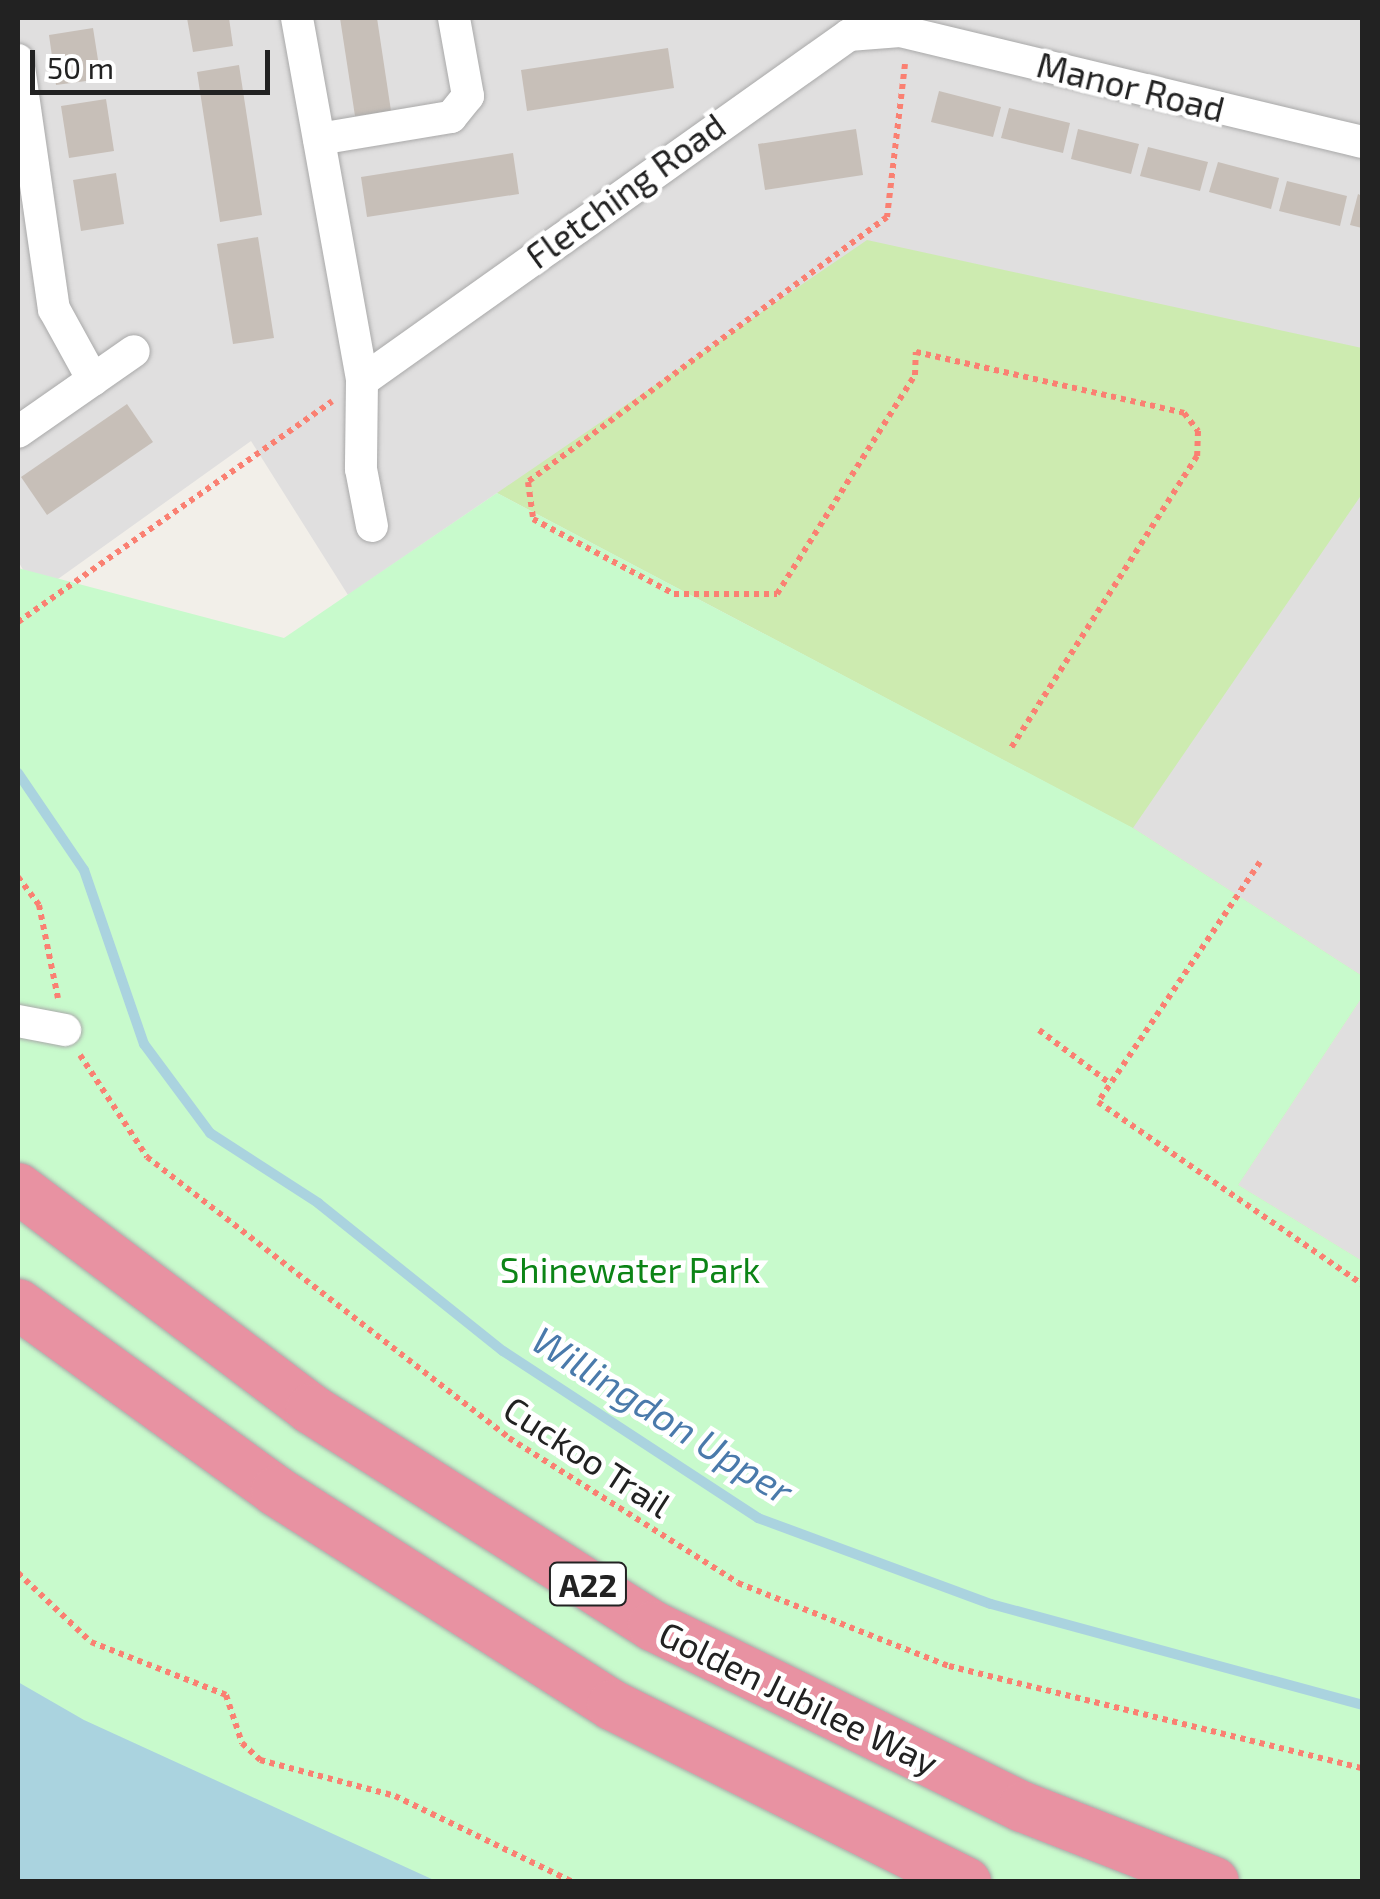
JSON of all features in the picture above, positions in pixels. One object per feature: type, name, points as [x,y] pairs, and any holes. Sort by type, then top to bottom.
[{"type":"highway","name":"Golden Jubilee Way","points":[[18,1188],[311,1409],[654,1626],[1023,1807],[1214,1882]]},
{"type":"highway","name":"A22","points":[[18,1304],[276,1490],[612,1706],[966,1882]]},
{"type":"street","points":[[297,18],[362,381],[360,469],[372,526]]},
{"type":"street","points":[[319,139],[451,117],[468,96],[454,18]]},
{"type":"street","name":"Manor Road","points":[[900,24],[1362,142]]},
{"type":"street","name":"Fletching Road","points":[[362,381],[804,60],[849,35],[900,24]]},
{"type":"street","points":[[18,60],[30,234],[54,310],[92,380]]},
{"type":"street","points":[[18,432],[134,351]]},
{"type":"street","points":[[18,1021],[65,1030]]},
{"type":"path","points":[[900,24],[906,70],[887,217],[528,482],[533,518],[674,594],[777,594],[915,375],[916,352],[1184,413],[1198,430],[1198,456],[1010,748]]},
{"type":"path","points":[[18,622],[362,381]]},
{"type":"path","points":[[1260,862],[1098,1102],[1362,1284]]},
{"type":"path","name":"Cuckoo Trail","points":[[18,877],[40,905],[65,1030],[148,1157],[509,1438],[738,1583],[950,1666],[1362,1768]]},
{"type":"path","points":[[1039,1030],[1111,1084]]},
{"type":"path","points":[[18,1573],[91,1642],[226,1694],[242,1743],[260,1760],[394,1796],[573,1882]]},
{"type":"shaded area","points":[[18,18],[1362,18],[1362,976],[1133,828],[497,493],[348,595],[251,441],[37,594],[18,561]]},
{"type":"shaded area","points":[[1362,997],[1362,1261],[1238,1185]]},
{"type":"green space","points":[[867,240],[1362,348],[1362,494],[1133,828],[1362,976],[1362,997],[1238,1185],[1362,1261],[1008,1226],[1132,828],[497,493]]},
{"type":"green space","name":"Shinewater Park","points":[[497,493],[1133,828],[1362,976],[1362,997],[1238,1185],[1362,1261],[1362,1881],[18,1881],[18,568],[284,638]]},
{"type":"water","points":[[18,1682],[84,1720],[436,1881],[18,1881]]},
{"type":"building","points":[[187,18],[229,18],[233,46],[193,52]]},
{"type":"building","points":[[340,18],[377,18],[391,111],[355,116]]},
{"type":"building","points":[[93,28],[101,79],[56,85],[49,35]]},
{"type":"building","points":[[668,48],[674,88],[527,111],[521,70]]},
{"type":"building","points":[[239,65],[262,215],[220,222],[197,72]]},
{"type":"building","points":[[939,91],[1001,107],[993,137],[931,122]]},
{"type":"building","points":[[106,99],[114,151],[69,158],[61,106]]},
{"type":"building","points":[[1009,108],[1070,123],[1063,153],[1001,138]]},
{"type":"building","points":[[856,129],[863,175],[765,190],[758,144]]},
{"type":"building","points":[[1078,129],[1139,144],[1131,174],[1071,159]]},
{"type":"building","points":[[1148,147],[1208,162],[1200,191],[1140,176]]},
{"type":"building","points":[[513,153],[519,194],[367,217],[361,177]]},
{"type":"building","points":[[1218,162],[1279,178],[1271,209],[1209,192]]},
{"type":"building","points":[[116,173],[124,224],[81,231],[73,180]]},
{"type":"building","points":[[1287,181],[1347,196],[1340,226],[1279,211]]},
{"type":"building","points":[[1358,194],[1362,196],[1362,228],[1350,225]]},
{"type":"building","points":[[258,237],[274,338],[233,344],[217,244]]},
{"type":"building","points":[[127,404],[153,442],[47,515],[21,477]]},
{"type":"waterway","name":"Willingdon Upper","points":[[18,773],[84,870],[144,1044],[210,1133],[318,1203],[503,1351],[758,1518],[991,1604],[1362,1705]]}]
